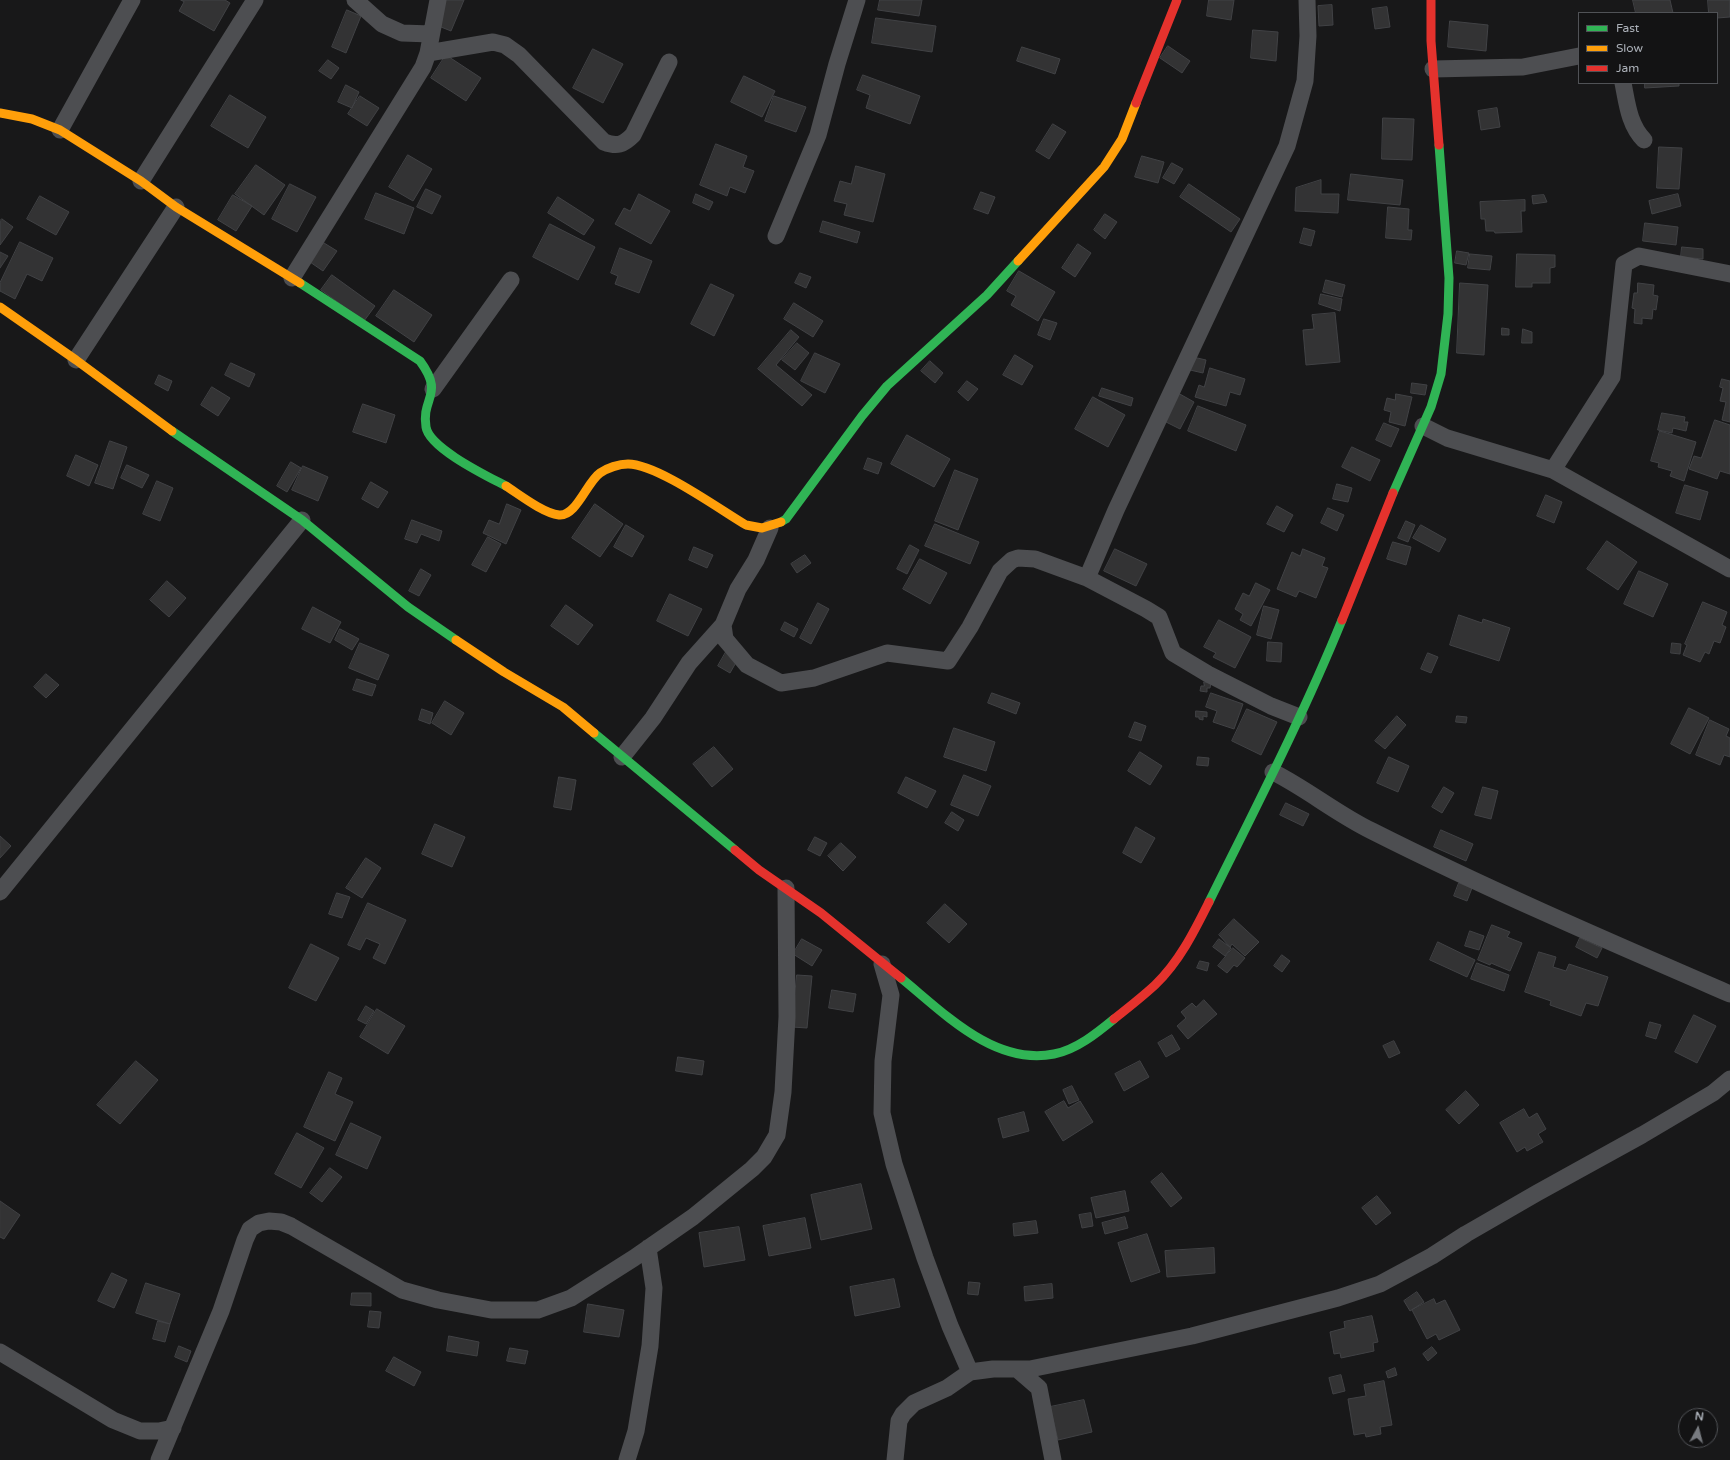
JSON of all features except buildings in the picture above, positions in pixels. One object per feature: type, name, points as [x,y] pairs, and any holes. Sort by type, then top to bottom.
[{"type":"street","points":[[60,130],[132,0]]},
{"type":"street","points":[[141,181],[255,0]]},
{"type":"street","points":[[355,0],[382,24],[402,33],[431,34]]},
{"type":"street","points":[[292,278],[423,67],[428,53],[438,0]]},
{"type":"street","points":[[776,236],[818,136],[837,64],[857,0]]},
{"type":"street","points":[[511,280],[433,389],[426,415],[426,428],[431,438],[447,452],[551,512],[561,515],[571,511],[599,473],[615,466],[627,464],[640,465],[663,475],[746,525],[760,529],[770,528],[786,519],[862,416],[887,386],[987,295],[1104,167],[1122,139],[1177,0]]},
{"type":"street","points":[[1087,578],[1116,510],[1287,146],[1305,81],[1308,36],[1307,0]]},
{"type":"street","points":[[0,307],[76,360],[178,436],[302,520],[408,607],[504,672],[563,707],[759,870],[821,913],[954,1021],[977,1037],[999,1049],[1029,1056],[1054,1054],[1074,1047],[1103,1028],[1134,1004],[1172,966],[1190,940],[1273,772],[1329,652],[1391,498],[1431,407],[1441,374],[1448,314],[1449,278],[1433,68],[1431,0]]},
{"type":"street","points":[[428,53],[492,42],[505,45],[520,55],[604,142],[613,146],[625,142],[633,135],[669,62]]},
{"type":"street","points":[[1433,68],[1523,67],[1578,56]]},
{"type":"street","points":[[1623,84],[1631,119],[1644,140]]},
{"type":"street","points":[[0,113],[32,119],[60,130],[141,181],[176,207],[292,278],[420,361],[430,373],[433,389]]},
{"type":"street","points":[[76,360],[176,207]]},
{"type":"street","points":[[1553,470],[1612,377],[1624,264],[1639,256],[1730,274]]},
{"type":"street","points":[[1423,426],[1447,438],[1553,470],[1730,569]]},
{"type":"street","points":[[0,892],[302,520]]},
{"type":"street","points":[[622,757],[653,718],[689,664],[723,625],[738,589],[756,560],[770,528]]},
{"type":"street","points":[[723,625],[725,639],[747,665],[781,683],[814,678],[888,653],[948,661],[970,627],[1000,571],[1012,560],[1018,558],[1035,559],[1087,578],[1159,617],[1173,653],[1208,674],[1271,706],[1299,717]]},
{"type":"street","points":[[1273,772],[1295,783],[1370,830],[1514,899],[1730,994]]},
{"type":"street","points":[[159,1460],[221,1311],[244,1240],[250,1229],[259,1223],[269,1221],[291,1226],[402,1290],[438,1300],[491,1310],[538,1310],[571,1298],[648,1248],[693,1217],[752,1169],[764,1157],[777,1135],[783,1092],[787,1017],[786,888]]},
{"type":"street","points":[[882,964],[891,995],[883,1061],[882,1113],[894,1164],[925,1258],[950,1326],[970,1372]]},
{"type":"street","points":[[895,1460],[899,1421],[903,1414],[914,1403],[947,1388],[970,1372],[1030,1369],[1192,1336],[1338,1298],[1380,1284],[1426,1260],[1466,1234],[1649,1132],[1713,1093],[1730,1079]]},
{"type":"street","points":[[627,1460],[636,1431],[650,1346],[654,1288],[648,1248]]},
{"type":"street","points":[[0,1352],[43,1376],[113,1420],[140,1431],[159,1431],[173,1428]]},
{"type":"street","points":[[1018,1369],[1039,1388],[1053,1460]]},
{"type":"traffic: fast","points":[[1393,493],[1431,407],[1441,374],[1448,314],[1449,278],[1439,145]]},
{"type":"traffic: fast","points":[[781,522],[786,519],[862,416],[887,386],[987,295],[1018,261]]},
{"type":"traffic: fast","points":[[300,283],[420,361],[431,381],[432,389],[425,417],[426,427],[430,435],[437,444],[460,461],[506,486]]},
{"type":"traffic: fast","points":[[172,431],[302,520],[408,607],[456,640]]},
{"type":"traffic: fast","points":[[1209,902],[1295,727],[1342,620]]},
{"type":"traffic: fast","points":[[594,733],[735,850]]},
{"type":"traffic: fast","points":[[901,978],[952,1021],[971,1034],[1011,1052],[1032,1056],[1062,1052],[1086,1040],[1114,1019]]},
{"type":"traffic: slow","points":[[1018,261],[1104,167],[1122,139],[1136,103]]},
{"type":"traffic: slow","points":[[0,113],[32,119],[60,130],[141,181],[176,207],[300,283]]},
{"type":"traffic: slow","points":[[0,307],[76,360],[172,431]]},
{"type":"traffic: slow","points":[[506,486],[546,511],[559,515],[565,514],[571,511],[595,477],[600,473],[606,469],[628,464],[655,471],[671,479],[688,488],[746,525],[762,528],[781,522]]},
{"type":"traffic: slow","points":[[456,640],[504,672],[563,707],[594,733]]},
{"type":"traffic: jam","points":[[1136,103],[1177,0]]},
{"type":"traffic: jam","points":[[1431,0],[1431,41],[1439,145]]},
{"type":"traffic: jam","points":[[1342,620],[1393,493]]},
{"type":"traffic: jam","points":[[735,850],[759,870],[821,913],[901,978]]},
{"type":"traffic: jam","points":[[1114,1019],[1164,976],[1179,957],[1209,902]]}]
